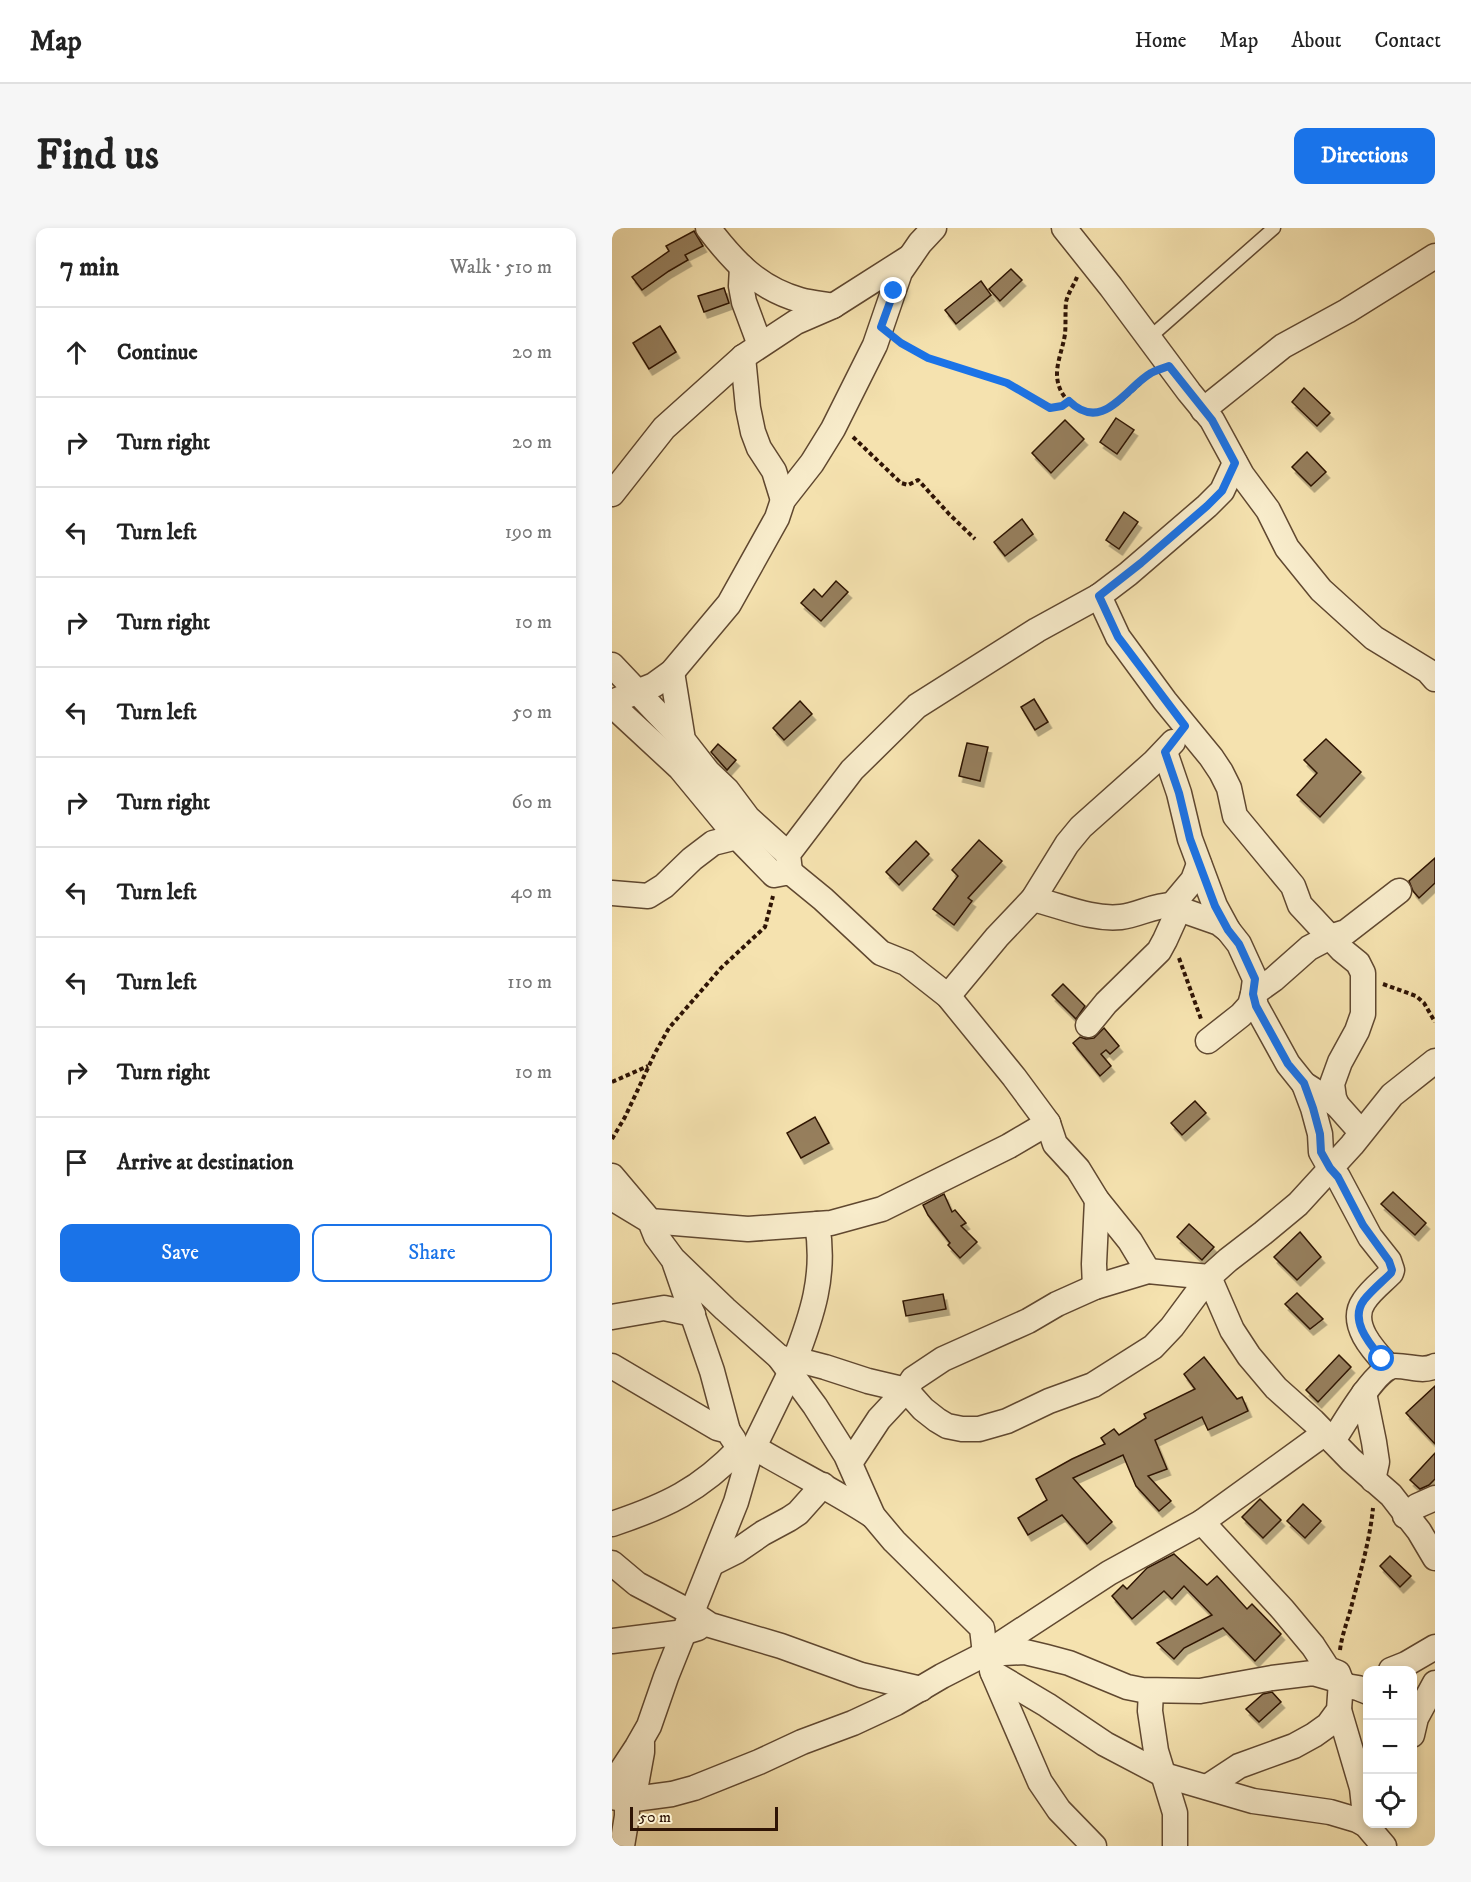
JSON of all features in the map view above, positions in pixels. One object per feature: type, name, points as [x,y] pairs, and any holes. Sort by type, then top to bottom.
[{"type":"street","points":[[708,228],[753,278],[776,291],[801,300],[833,306]]},
{"type":"street","points":[[934,228],[920,243],[900,272],[875,345],[836,422],[812,464],[783,500],[777,518],[729,604],[672,672],[654,685],[612,703],[680,768],[737,837],[784,867],[881,952],[906,963],[948,996],[1048,1123],[1055,1144],[1078,1169],[1098,1200],[1130,1241],[1148,1271]]},
{"type":"street","points":[[1072,237],[1212,420],[1242,475],[1268,510],[1287,548],[1322,590],[1374,638],[1433,671]]},
{"type":"street","points":[[612,494],[664,428],[752,351],[796,322],[833,306],[912,255]]},
{"type":"street","points":[[1203,410],[1283,346],[1387,287],[1435,256]]},
{"type":"street","points":[[742,267],[741,286],[752,351],[748,408],[759,448],[774,471],[783,500]]},
{"type":"street","points":[[784,867],[852,770],[917,706],[1037,630],[1099,596],[1207,506],[1222,491],[1235,463]]},
{"type":"street","points":[[1099,596],[1118,637],[1211,757],[1229,788],[1234,816],[1293,886],[1300,905],[1358,963],[1363,973],[1363,1014],[1332,1084],[1337,1105]]},
{"type":"street","points":[[612,665],[649,702],[708,772],[727,790],[784,867]]},
{"type":"street","points":[[672,672],[683,740]]},
{"type":"street","points":[[948,996],[997,937],[1033,899],[1067,844],[1081,827],[1165,752],[1185,726]]},
{"type":"street","points":[[1165,752],[1179,793],[1190,839],[1215,906],[1228,930],[1239,944],[1255,979],[1250,1005],[1208,1041]]},
{"type":"street","points":[[612,893],[648,897],[713,843],[737,837]]},
{"type":"street","points":[[1088,1025],[1106,1003],[1159,951],[1174,914],[1199,864]]},
{"type":"street","points":[[1253,994],[1309,948],[1346,932],[1399,891]]},
{"type":"street","points":[[1033,899],[1086,914],[1121,917],[1164,905],[1174,914],[1219,923],[1228,930]]},
{"type":"street","points":[[1253,994],[1256,1006],[1288,1064],[1304,1083],[1337,1105],[1361,1132]]},
{"type":"street","points":[[788,1364],[802,1361],[906,1390],[923,1409],[937,1420],[947,1426],[962,1429],[979,1429],[1007,1421],[1049,1401],[1093,1385],[1153,1347],[1172,1327],[1209,1277],[1298,1204],[1352,1145],[1392,1095],[1435,1061]]},
{"type":"street","points":[[1304,1083],[1320,1134],[1321,1152],[1338,1177],[1363,1225],[1391,1266],[1391,1273],[1362,1302],[1358,1315],[1360,1328],[1371,1346],[1389,1367]]},
{"type":"street","points":[[612,1198],[650,1221],[748,1229],[831,1223],[882,1209],[1009,1146],[1048,1123]]},
{"type":"street","points":[[612,1176],[650,1221],[656,1236],[673,1259],[788,1364],[850,1462],[873,1516],[894,1541],[982,1628],[989,1664],[1040,1782],[1059,1810],[1094,1846]]},
{"type":"street","points":[[1095,1287],[1098,1200]]},
{"type":"street","points":[[612,1524],[689,1492],[710,1478],[743,1446],[810,1323],[821,1259],[818,1224]]},
{"type":"street","points":[[622,1846],[627,1816],[617,1794],[637,1747],[649,1726],[662,1688],[696,1623],[713,1563],[736,1502],[743,1446],[673,1259]]},
{"type":"street","points":[[713,1563],[737,1551],[798,1513],[836,1471],[850,1462],[879,1419],[913,1379],[943,1359],[1028,1321],[1057,1304],[1095,1287],[1148,1271],[1209,1277]]},
{"type":"street","points":[[1209,1277],[1232,1330],[1249,1356],[1276,1388],[1390,1496],[1419,1531],[1435,1558]]},
{"type":"street","points":[[612,1317],[664,1308],[693,1314]]},
{"type":"street","points":[[612,1366],[717,1428],[743,1446],[824,1485],[873,1516]]},
{"type":"street","points":[[989,1664],[1109,1573],[1202,1522],[1329,1437],[1382,1372],[1389,1367],[1404,1366],[1425,1369],[1435,1366]]},
{"type":"street","points":[[1364,1393],[1377,1462],[1373,1480]]},
{"type":"street","points":[[1405,1515],[1417,1506],[1435,1498]]},
{"type":"street","points":[[1202,1522],[1283,1610],[1328,1669],[1352,1682]]},
{"type":"street","points":[[612,1563],[638,1584],[696,1623],[781,1646],[861,1675],[921,1689]]},
{"type":"street","points":[[612,1641],[696,1623]]},
{"type":"street","points":[[1402,1666],[1435,1647]]},
{"type":"street","points":[[617,1794],[672,1794],[718,1779],[802,1742],[853,1724],[942,1676],[1025,1652],[1069,1664],[1127,1687],[1151,1691],[1200,1691],[1313,1673],[1352,1682]]},
{"type":"street","points":[[989,1664],[1105,1744],[1164,1774],[1253,1801],[1330,1812],[1363,1821]]},
{"type":"street","points":[[1207,1787],[1239,1766],[1294,1746],[1329,1725],[1340,1710],[1352,1682]]},
{"type":"street","points":[[1419,1724],[1435,1683]]},
{"type":"street","points":[[1151,1691],[1150,1711],[1156,1751],[1175,1814],[1174,1846]]},
{"type":"street","points":[[1340,1710],[1363,1790]]},
{"type":"street","points":[[1378,1828],[1384,1846]]},
{"type":"lane","points":[[1149,338],[1274,228]]},
{"type":"path","points":[[1072,237],[1079,267],[1077,278],[1066,303],[1065,334],[1057,375],[1058,385],[1063,394],[1076,408],[1091,412],[1110,409],[1150,374],[1169,366]]},
{"type":"path","points":[[881,327],[901,343],[928,358],[1007,383],[1050,408],[1062,406],[1069,401]]},
{"type":"path","points":[[836,422],[901,483],[908,485],[915,481],[920,482],[975,539]]},
{"type":"path","points":[[612,1139],[669,1028],[721,968],[765,927],[784,867]]},
{"type":"path","points":[[1174,914],[1208,1041]]},
{"type":"path","points":[[1363,973],[1383,984],[1416,996],[1424,1003],[1435,1022]]},
{"type":"path","points":[[612,1082],[648,1066]]},
{"type":"path","points":[[1352,1682],[1342,1638],[1352,1605],[1371,1518],[1373,1480]]},
{"type":"building","points":[[694,231],[703,246],[685,255],[688,260],[642,290],[632,277],[669,251],[666,246]]},
{"type":"building","points":[[1011,269],[1022,280],[1000,301],[989,289]]},
{"type":"building","points":[[981,281],[991,295],[956,324],[945,310]]},
{"type":"building","points":[[724,288],[729,303],[704,312],[698,296]]},
{"type":"building","points":[[660,326],[676,352],[649,369],[633,343]]},
{"type":"building","points":[[1304,388],[1330,413],[1317,426],[1292,402]]},
{"type":"building","points":[[1116,418],[1134,430],[1117,454],[1100,442]]},
{"type":"building","points":[[1065,420],[1084,439],[1051,473],[1032,453]]},
{"type":"building","points":[[1307,452],[1326,472],[1311,486],[1292,467]]},
{"type":"building","points":[[1124,512],[1138,522],[1119,549],[1106,540]]},
{"type":"building","points":[[1022,519],[1033,534],[1005,556],[994,542]]},
{"type":"building","points":[[836,581],[848,592],[821,621],[801,603],[814,589],[822,597]]},
{"type":"building","points":[[1034,699],[1048,722],[1035,730],[1021,707]]},
{"type":"building","points":[[800,701],[812,714],[784,740],[773,728]]},
{"type":"building","points":[[1326,739],[1361,772],[1320,817],[1297,795],[1317,773],[1304,760]]},
{"type":"building","points":[[967,743],[988,747],[980,781],[959,776]]},
{"type":"building","points":[[718,744],[736,760],[727,770],[711,752]]},
{"type":"building","points":[[979,840],[1002,861],[968,898],[972,901],[954,925],[933,909],[958,876],[952,870]]},
{"type":"building","points":[[916,841],[929,854],[899,885],[886,872]]},
{"type":"building","points":[[1435,858],[1435,883],[1419,898],[1409,881]]},
{"type":"building","points":[[1063,984],[1085,1006],[1076,1019],[1052,995]]},
{"type":"building","points":[[1104,1028],[1119,1046],[1110,1054],[1106,1050],[1101,1054],[1111,1066],[1100,1076],[1073,1043],[1080,1037],[1094,1038]]},
{"type":"building","points":[[1195,1101],[1206,1113],[1182,1135],[1171,1123]]},
{"type":"building","points":[[815,1117],[829,1143],[801,1158],[787,1133]]},
{"type":"building","points":[[1393,1192],[1426,1223],[1415,1235],[1381,1204]]},
{"type":"building","points":[[944,1194],[952,1212],[955,1210],[966,1223],[961,1226],[977,1242],[960,1258],[948,1245],[950,1243],[923,1205]]},
{"type":"building","points":[[1189,1224],[1214,1247],[1202,1260],[1177,1237]]},
{"type":"building","points":[[1300,1232],[1321,1257],[1297,1280],[1274,1257]]},
{"type":"building","points":[[1297,1293],[1323,1319],[1310,1329],[1285,1304]]},
{"type":"building","points":[[943,1294],[946,1309],[906,1316],[903,1301]]},
{"type":"building","points":[[1339,1355],[1351,1367],[1318,1402],[1306,1390]]},
{"type":"building","points":[[1204,1357],[1237,1399],[1242,1397],[1248,1411],[1208,1430],[1202,1417],[1155,1440],[1167,1469],[1148,1476],[1171,1501],[1159,1511],[1136,1486],[1123,1455],[1073,1478],[1112,1522],[1087,1544],[1062,1515],[1028,1535],[1018,1518],[1047,1500],[1036,1479],[1105,1444],[1101,1438],[1114,1429],[1119,1435],[1146,1418],[1144,1414],[1195,1389],[1184,1374]]},
{"type":"building","points":[[1435,1386],[1435,1444],[1406,1413]]},
{"type":"building","points":[[1435,1453],[1435,1479],[1420,1489],[1410,1480]]},
{"type":"building","points":[[1260,1499],[1281,1520],[1263,1538],[1242,1517]]},
{"type":"building","points":[[1303,1504],[1321,1521],[1305,1538],[1287,1521]]},
{"type":"building","points":[[1174,1554],[1207,1585],[1217,1576],[1247,1609],[1252,1604],[1281,1634],[1255,1661],[1223,1628],[1184,1648],[1174,1659],[1157,1643],[1212,1615],[1184,1586],[1172,1599],[1164,1591],[1132,1619],[1112,1596],[1123,1585],[1127,1589],[1147,1568]]},
{"type":"building","points":[[1390,1556],[1411,1576],[1400,1587],[1380,1566]]},
{"type":"building","points":[[1272,1692],[1281,1702],[1259,1722],[1246,1709],[1263,1694]]},
{"type":"route","points":[[894,291],[881,327],[901,343],[928,358],[1007,383],[1050,408],[1062,406],[1069,401],[1076,408],[1091,412],[1110,409],[1150,374],[1169,366],[1212,420],[1235,463],[1222,491],[1207,506],[1099,596],[1118,637],[1185,726],[1165,752],[1179,793],[1190,839],[1215,906],[1228,930],[1239,944],[1255,979],[1253,994],[1256,1006],[1288,1064],[1304,1083],[1320,1134],[1321,1152],[1348,1193],[1370,1237],[1389,1261],[1391,1273],[1362,1302],[1358,1315],[1360,1328],[1382,1359]]}]
